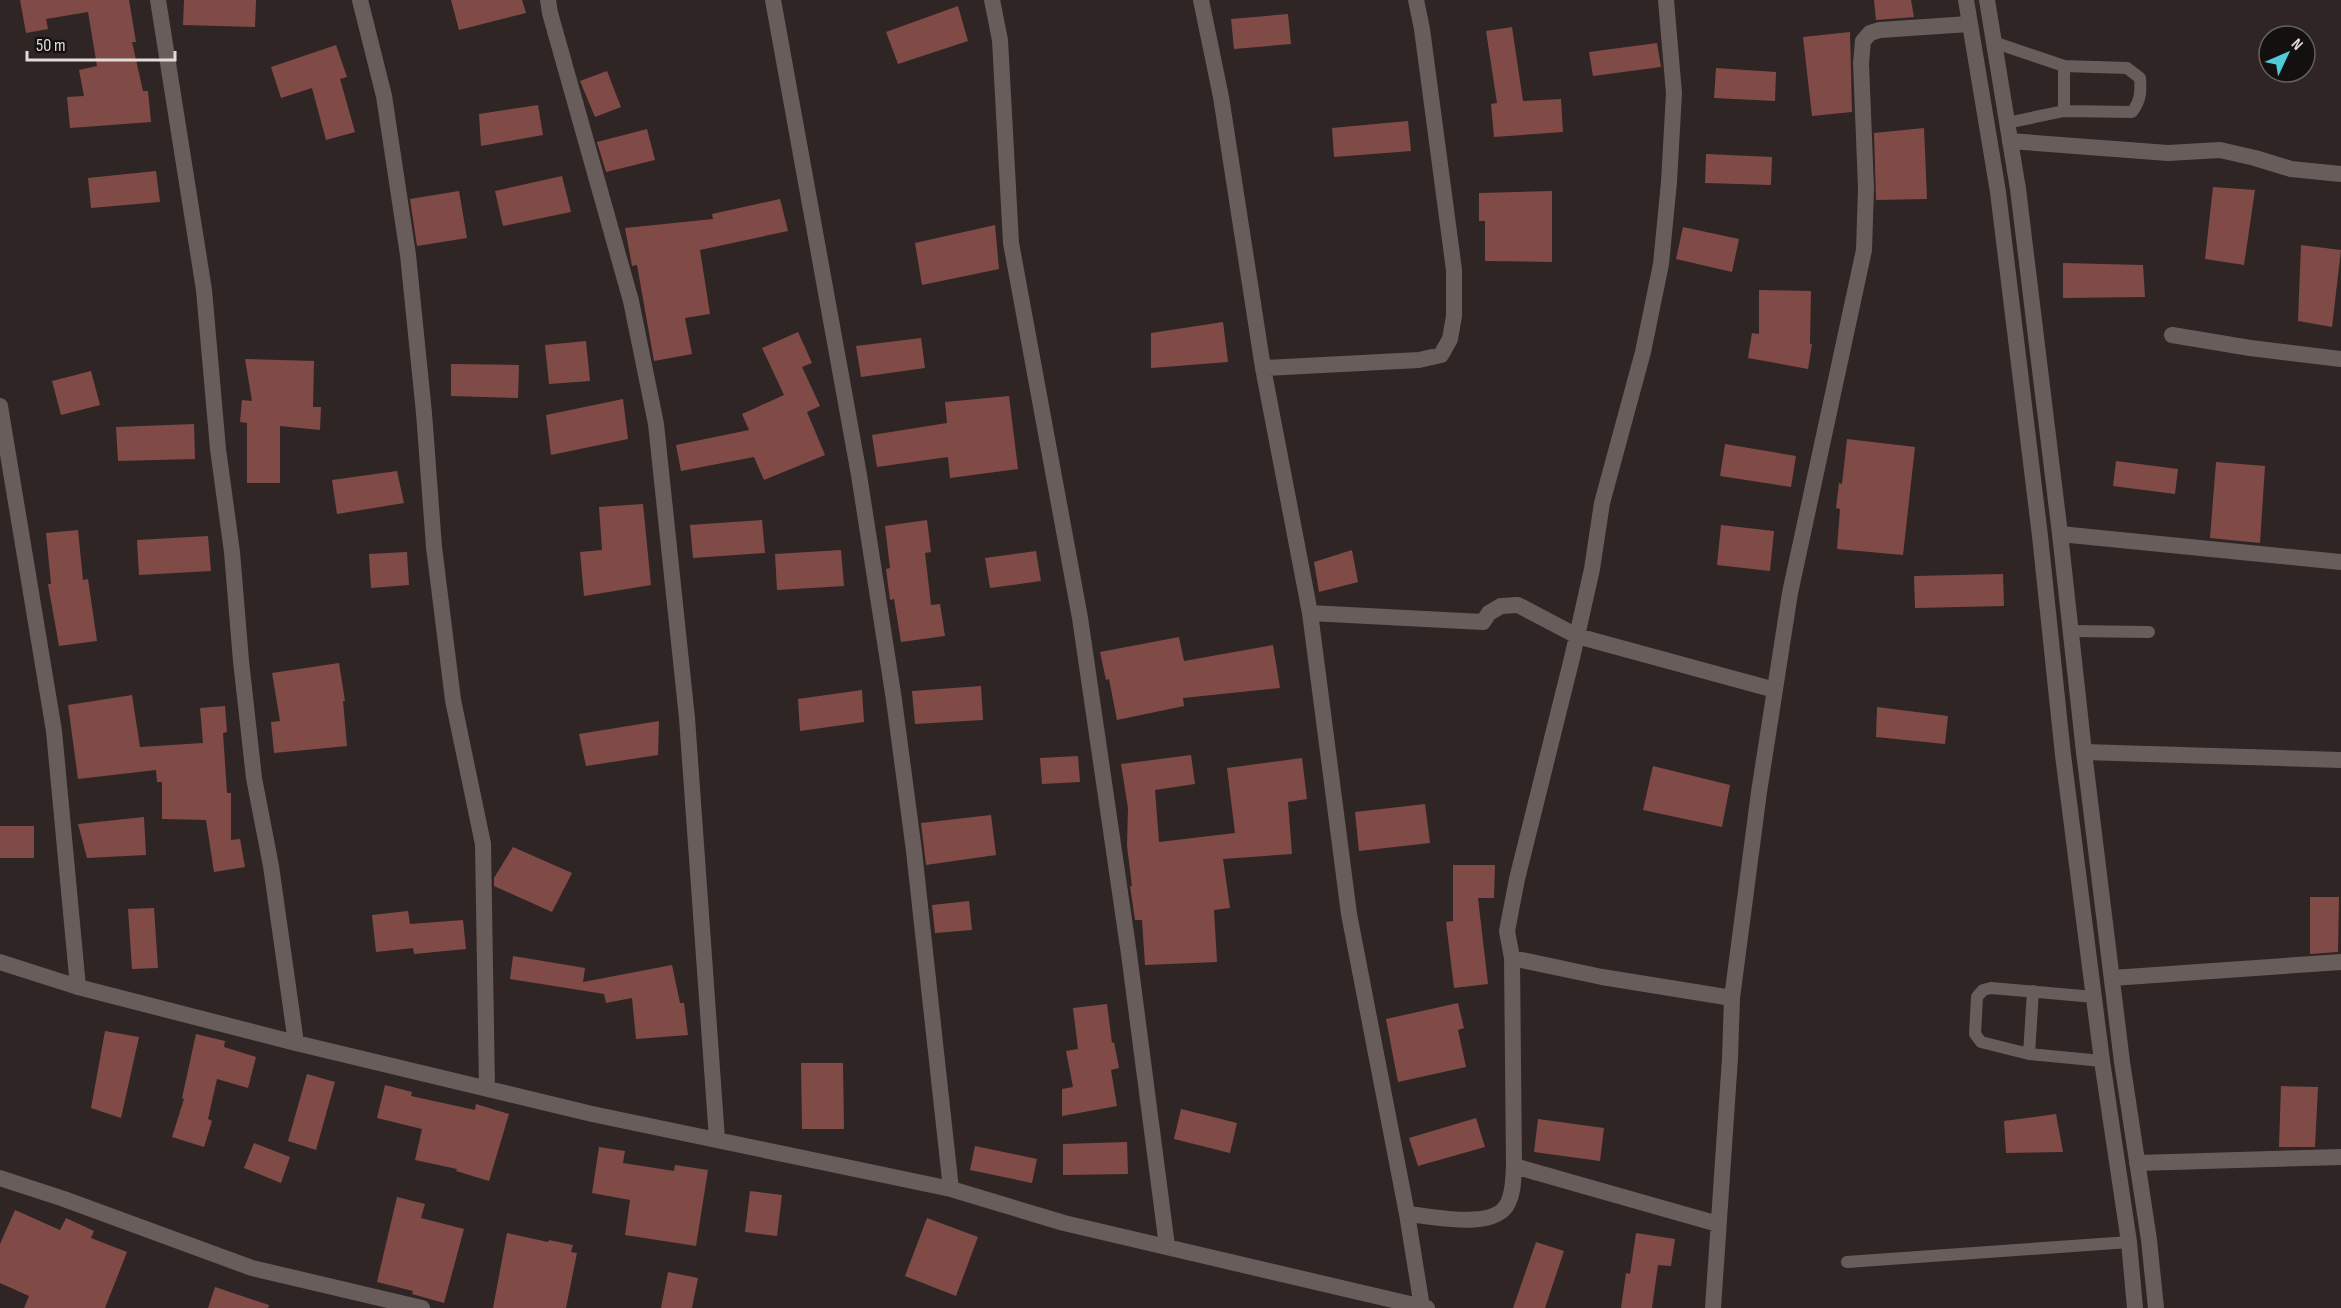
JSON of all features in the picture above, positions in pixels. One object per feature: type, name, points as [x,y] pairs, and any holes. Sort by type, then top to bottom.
[{"type":"street","points":[[158,0],[204,290],[218,449],[232,552],[254,778],[271,866],[296,1043]]},
{"type":"street","points":[[360,0],[384,96],[408,255],[424,412],[434,547],[452,688],[483,844],[487,1088]]},
{"type":"street","points":[[548,0],[556,36],[631,301],[656,424],[687,718],[717,1139]]},
{"type":"street","points":[[773,0],[859,475],[894,699],[914,851],[951,1189]]},
{"type":"street","points":[[992,0],[1000,40],[1011,243],[1080,618],[1129,954],[1167,1246]]},
{"type":"street","points":[[0,962],[78,987],[296,1043],[592,1114],[951,1189],[1064,1223],[1424,1307],[1349,914],[1310,613],[1263,368],[1221,98],[1201,0]]},
{"type":"street","points":[[1263,368],[1419,360],[1441,356],[1450,339],[1454,316],[1455,270],[1416,0]]},
{"type":"street","points":[[1407,1214],[1482,1220],[1497,1215],[1507,1205],[1512,1191],[1514,1166],[1512,958],[1507,931],[1517,879],[1592,569],[1602,503],[1643,352],[1661,264],[1674,93],[1666,0]]},
{"type":"street","points":[[1966,0],[1998,192],[2040,536],[2063,755],[2102,1061],[2129,1242],[2135,1308]]},
{"type":"street","points":[[1987,0],[2018,189],[2084,753],[2112,978],[2149,1240],[2156,1308]]},
{"type":"street","points":[[1713,1308],[1732,998],[1775,690],[1790,593],[1864,250],[1866,188],[1861,63],[1863,41],[1870,33],[1880,30],[1969,24]]},
{"type":"street","points":[[2010,141],[2168,153],[2220,150],[2291,169],[2341,174]]},
{"type":"street","points":[[2172,335],[2250,348],[2341,359]]},
{"type":"street","points":[[0,406],[54,731],[78,987]]},
{"type":"street","points":[[2060,534],[2341,561]]},
{"type":"street","points":[[1310,613],[1483,621],[1489,613],[1501,606],[1518,605],[1577,636],[1775,690]]},
{"type":"street","points":[[2084,753],[2341,760]]},
{"type":"street","points":[[1512,958],[1602,977],[1732,998]]},
{"type":"street","points":[[2112,978],[2341,962]]},
{"type":"street","points":[[2137,1163],[2341,1157]]},
{"type":"street","points":[[1514,1166],[1528,1168],[1718,1224]]},
{"type":"street","points":[[0,1178],[64,1198],[252,1268],[422,1308]]},
{"type":"lane","points":[[1993,42],[2064,66],[2127,68],[2140,78],[2139,103],[2132,112],[2064,111],[2007,123]]},
{"type":"lane","points":[[2064,66],[2064,111]]},
{"type":"lane","points":[[2071,631],[2149,632]]},
{"type":"lane","points":[[2094,997],[1991,988],[1983,990],[1977,997],[1975,1034],[1981,1042],[2029,1054],[2102,1061]]},
{"type":"lane","points":[[2029,1054],[2032,991]]},
{"type":"lane","points":[[1847,1262],[2129,1242]]},
{"type":"building","points":[[20,0],[129,0],[136,42],[132,42],[143,91],[148,91],[151,122],[70,128],[67,97],[84,96],[79,70],[97,66],[88,12],[46,19],[48,29],[26,33]]},
{"type":"building","points":[[184,0],[256,0],[255,27],[183,25]]},
{"type":"building","points":[[451,0],[522,0],[526,13],[459,30]]},
{"type":"building","points":[[1874,0],[1911,0],[1914,17],[1876,20]]},
{"type":"building","points":[[958,6],[968,41],[898,64],[886,32]]},
{"type":"building","points":[[1288,14],[1291,44],[1234,49],[1231,19]]},
{"type":"building","points":[[1512,27],[1523,101],[1561,99],[1563,132],[1494,137],[1491,104],[1497,103],[1486,31]]},
{"type":"building","points":[[1850,32],[1852,112],[1812,116],[1803,37]]},
{"type":"building","points":[[1657,43],[1661,67],[1593,76],[1589,52]]},
{"type":"building","points":[[336,45],[347,77],[340,79],[355,132],[326,140],[312,88],[281,98],[271,67]]},
{"type":"building","points":[[1716,68],[1776,72],[1775,101],[1714,98]]},
{"type":"building","points":[[607,71],[621,107],[595,117],[580,81]]},
{"type":"building","points":[[538,105],[543,135],[481,146],[479,114]]},
{"type":"building","points":[[1408,121],[1411,151],[1334,157],[1332,128]]},
{"type":"building","points":[[1924,128],[1927,199],[1876,200],[1874,133]]},
{"type":"building","points":[[647,129],[655,160],[606,172],[597,142]]},
{"type":"building","points":[[1706,154],[1772,157],[1771,185],[1705,183]]},
{"type":"building","points":[[156,171],[160,202],[91,208],[88,178]]},
{"type":"building","points":[[562,176],[571,212],[503,226],[495,191]]},
{"type":"building","points":[[2213,187],[2255,190],[2244,265],[2205,259]]},
{"type":"building","points":[[459,191],[467,238],[417,246],[410,199]]},
{"type":"building","points":[[1552,191],[1552,262],[1485,261],[1485,221],[1479,221],[1479,193]]},
{"type":"building","points":[[780,199],[788,231],[700,250],[710,314],[685,318],[692,354],[654,361],[637,265],[632,266],[625,228],[713,219],[712,214]]},
{"type":"building","points":[[995,225],[999,269],[922,285],[915,243]]},
{"type":"building","points":[[1683,227],[1739,239],[1732,272],[1676,259]]},
{"type":"building","points":[[2301,245],[2341,250],[2332,327],[2298,321]]},
{"type":"building","points":[[2063,263],[2143,265],[2145,297],[2063,298]]},
{"type":"building","points":[[1759,290],[1811,291],[1810,344],[1812,344],[1808,369],[1748,358],[1752,333],[1759,334]]},
{"type":"building","points":[[1223,322],[1228,362],[1151,368],[1151,333]]},
{"type":"building","points":[[798,332],[812,363],[802,367],[820,406],[807,412],[825,455],[764,480],[754,457],[681,471],[676,445],[749,430],[742,414],[784,395],[762,348]]},
{"type":"building","points":[[921,338],[925,368],[861,377],[856,346]]},
{"type":"building","points":[[586,341],[590,381],[549,384],[545,345]]},
{"type":"building","points":[[245,359],[314,361],[313,407],[321,407],[320,430],[280,426],[280,483],[247,483],[247,423],[240,422],[242,400],[252,401]]},
{"type":"building","points":[[451,364],[519,365],[518,398],[451,396]]},
{"type":"building","points":[[91,371],[100,405],[61,415],[52,381]]},
{"type":"building","points":[[1009,396],[1018,469],[950,478],[948,457],[877,467],[872,435],[947,423],[945,402]]},
{"type":"building","points":[[623,399],[628,439],[551,455],[546,415]]},
{"type":"building","points":[[194,424],[195,459],[118,461],[116,427]]},
{"type":"building","points":[[1847,439],[1915,447],[1903,555],[1837,549],[1840,509],[1836,508],[1839,483],[1842,484]]},
{"type":"building","points":[[1725,444],[1796,456],[1791,487],[1720,476]]},
{"type":"building","points":[[2116,461],[2178,469],[2175,494],[2113,486]]},
{"type":"building","points":[[2216,462],[2265,466],[2260,543],[2210,538]]},
{"type":"building","points":[[397,471],[404,503],[337,514],[332,480]]},
{"type":"building","points":[[643,504],[651,585],[584,596],[580,552],[602,550],[599,507]]},
{"type":"building","points":[[762,520],[765,553],[693,558],[690,525]]},
{"type":"building","points":[[927,520],[931,552],[925,553],[931,605],[940,604],[945,636],[901,642],[894,599],[890,600],[886,569],[890,568],[885,526]]},
{"type":"building","points":[[1721,525],[1774,531],[1770,571],[1717,565]]},
{"type":"building","points":[[78,530],[83,580],[88,579],[97,641],[59,646],[48,584],[51,584],[46,533]]},
{"type":"building","points":[[208,536],[211,571],[139,575],[137,540]]},
{"type":"building","points":[[841,550],[844,586],[777,590],[775,554]]},
{"type":"building","points":[[1352,550],[1358,582],[1319,592],[1314,562]]},
{"type":"building","points":[[1036,551],[1041,581],[990,588],[985,558]]},
{"type":"building","points":[[407,552],[409,585],[371,588],[369,554]]},
{"type":"building","points":[[2003,574],[2004,606],[1915,608],[1914,576]]},
{"type":"building","points":[[1179,637],[1184,661],[1273,645],[1280,688],[1183,698],[1184,706],[1117,720],[1109,679],[1106,680],[1100,652]]},
{"type":"building","points":[[339,663],[345,701],[343,701],[347,746],[274,753],[271,722],[280,721],[272,673]]},
{"type":"building","points":[[981,686],[983,720],[915,724],[912,691]]},
{"type":"building","points":[[862,690],[864,722],[800,731],[798,699]]},
{"type":"building","points":[[132,695],[140,747],[203,743],[200,708],[225,706],[227,732],[223,733],[227,793],[231,793],[231,840],[240,839],[245,867],[214,872],[206,820],[162,819],[162,782],[157,782],[156,770],[78,779],[68,705]]},
{"type":"building","points":[[1877,707],[1948,716],[1945,744],[1876,737]]},
{"type":"building","points":[[659,721],[658,755],[586,766],[579,734]]},
{"type":"building","points":[[1191,755],[1195,784],[1155,790],[1159,842],[1235,833],[1227,768],[1302,758],[1307,799],[1288,802],[1292,854],[1223,859],[1230,908],[1214,910],[1217,962],[1145,965],[1142,920],[1135,920],[1130,886],[1132,886],[1127,846],[1128,808],[1121,764]]},
{"type":"building","points":[[1078,756],[1080,782],[1042,784],[1040,758]]},
{"type":"building","points":[[1653,766],[1730,785],[1722,827],[1643,810]]},
{"type":"building","points":[[1425,804],[1430,843],[1359,851],[1355,812]]},
{"type":"building","points":[[991,815],[996,855],[926,865],[921,823]]},
{"type":"building","points":[[144,817],[146,855],[87,858],[78,824]]},
{"type":"building","points":[[0,826],[34,826],[34,858],[0,858]]},
{"type":"building","points":[[513,847],[572,873],[552,912],[494,886],[494,878]]},
{"type":"building","points":[[1453,865],[1495,865],[1494,898],[1478,898],[1488,984],[1454,988],[1446,922],[1453,921]]},
{"type":"building","points":[[2310,897],[2339,897],[2338,952],[2310,954]]},
{"type":"building","points":[[969,901],[972,930],[935,933],[932,905]]},
{"type":"building","points":[[154,908],[158,968],[132,969],[128,909]]},
{"type":"building","points":[[408,911],[410,924],[463,920],[466,949],[414,954],[413,948],[376,952],[372,915]]},
{"type":"building","points":[[513,956],[585,968],[583,982],[672,965],[680,1003],[684,1003],[688,1035],[636,1039],[632,998],[606,1003],[604,994],[510,979]]},
{"type":"building","points":[[1458,1003],[1464,1028],[1458,1030],[1466,1067],[1398,1082],[1386,1019]]},
{"type":"building","points":[[1107,1004],[1112,1043],[1114,1042],[1119,1068],[1111,1070],[1117,1106],[1062,1116],[1062,1089],[1073,1087],[1066,1051],[1078,1049],[1073,1008]]},
{"type":"building","points":[[105,1031],[139,1037],[121,1118],[91,1108]]},
{"type":"building","points":[[196,1034],[225,1041],[224,1047],[256,1057],[248,1088],[217,1079],[208,1119],[212,1121],[204,1147],[172,1137],[184,1099],[182,1098]]},
{"type":"building","points":[[801,1063],[843,1063],[844,1129],[802,1129]]},
{"type":"building","points":[[307,1074],[335,1082],[316,1150],[288,1141]]},
{"type":"building","points":[[385,1085],[412,1092],[411,1096],[475,1110],[476,1104],[509,1114],[489,1181],[456,1171],[457,1169],[415,1160],[422,1129],[377,1118]]},
{"type":"building","points":[[2281,1086],[2318,1087],[2315,1147],[2279,1147]]},
{"type":"building","points":[[1181,1109],[1237,1123],[1230,1153],[1174,1139]]},
{"type":"building","points":[[2056,1114],[2063,1152],[2006,1153],[2004,1121]]},
{"type":"building","points":[[1476,1118],[1485,1147],[1418,1166],[1409,1138]]},
{"type":"building","points":[[1538,1119],[1604,1128],[1600,1161],[1534,1152]]},
{"type":"building","points":[[1127,1142],[1128,1174],[1063,1175],[1063,1144]]},
{"type":"building","points":[[254,1143],[290,1157],[281,1183],[244,1168]]},
{"type":"building","points":[[975,1146],[1037,1159],[1032,1183],[970,1170]]},
{"type":"building","points":[[599,1147],[625,1151],[623,1163],[674,1171],[675,1165],[708,1170],[696,1246],[625,1235],[630,1200],[592,1193]]},
{"type":"building","points":[[750,1191],[782,1195],[777,1236],[745,1232]]},
{"type":"building","points":[[397,1197],[425,1204],[421,1218],[464,1229],[444,1303],[412,1294],[413,1291],[377,1282]]},
{"type":"building","points":[[15,1210],[60,1230],[66,1218],[94,1231],[91,1238],[127,1252],[105,1308],[24,1308],[29,1296],[0,1283],[0,1244]]},
{"type":"building","points":[[927,1218],[978,1237],[956,1296],[905,1276]]},
{"type":"building","points":[[507,1233],[573,1245],[571,1252],[577,1253],[566,1308],[493,1308]]},
{"type":"building","points":[[1636,1233],[1675,1239],[1671,1266],[1658,1265],[1652,1308],[1621,1308],[1626,1273],[1630,1274]]},
{"type":"building","points":[[1536,1242],[1564,1251],[1545,1308],[1513,1308]]},
{"type":"building","points":[[668,1272],[698,1278],[692,1308],[661,1308]]},
{"type":"building","points":[[215,1287],[269,1305],[268,1308],[208,1308]]}]
